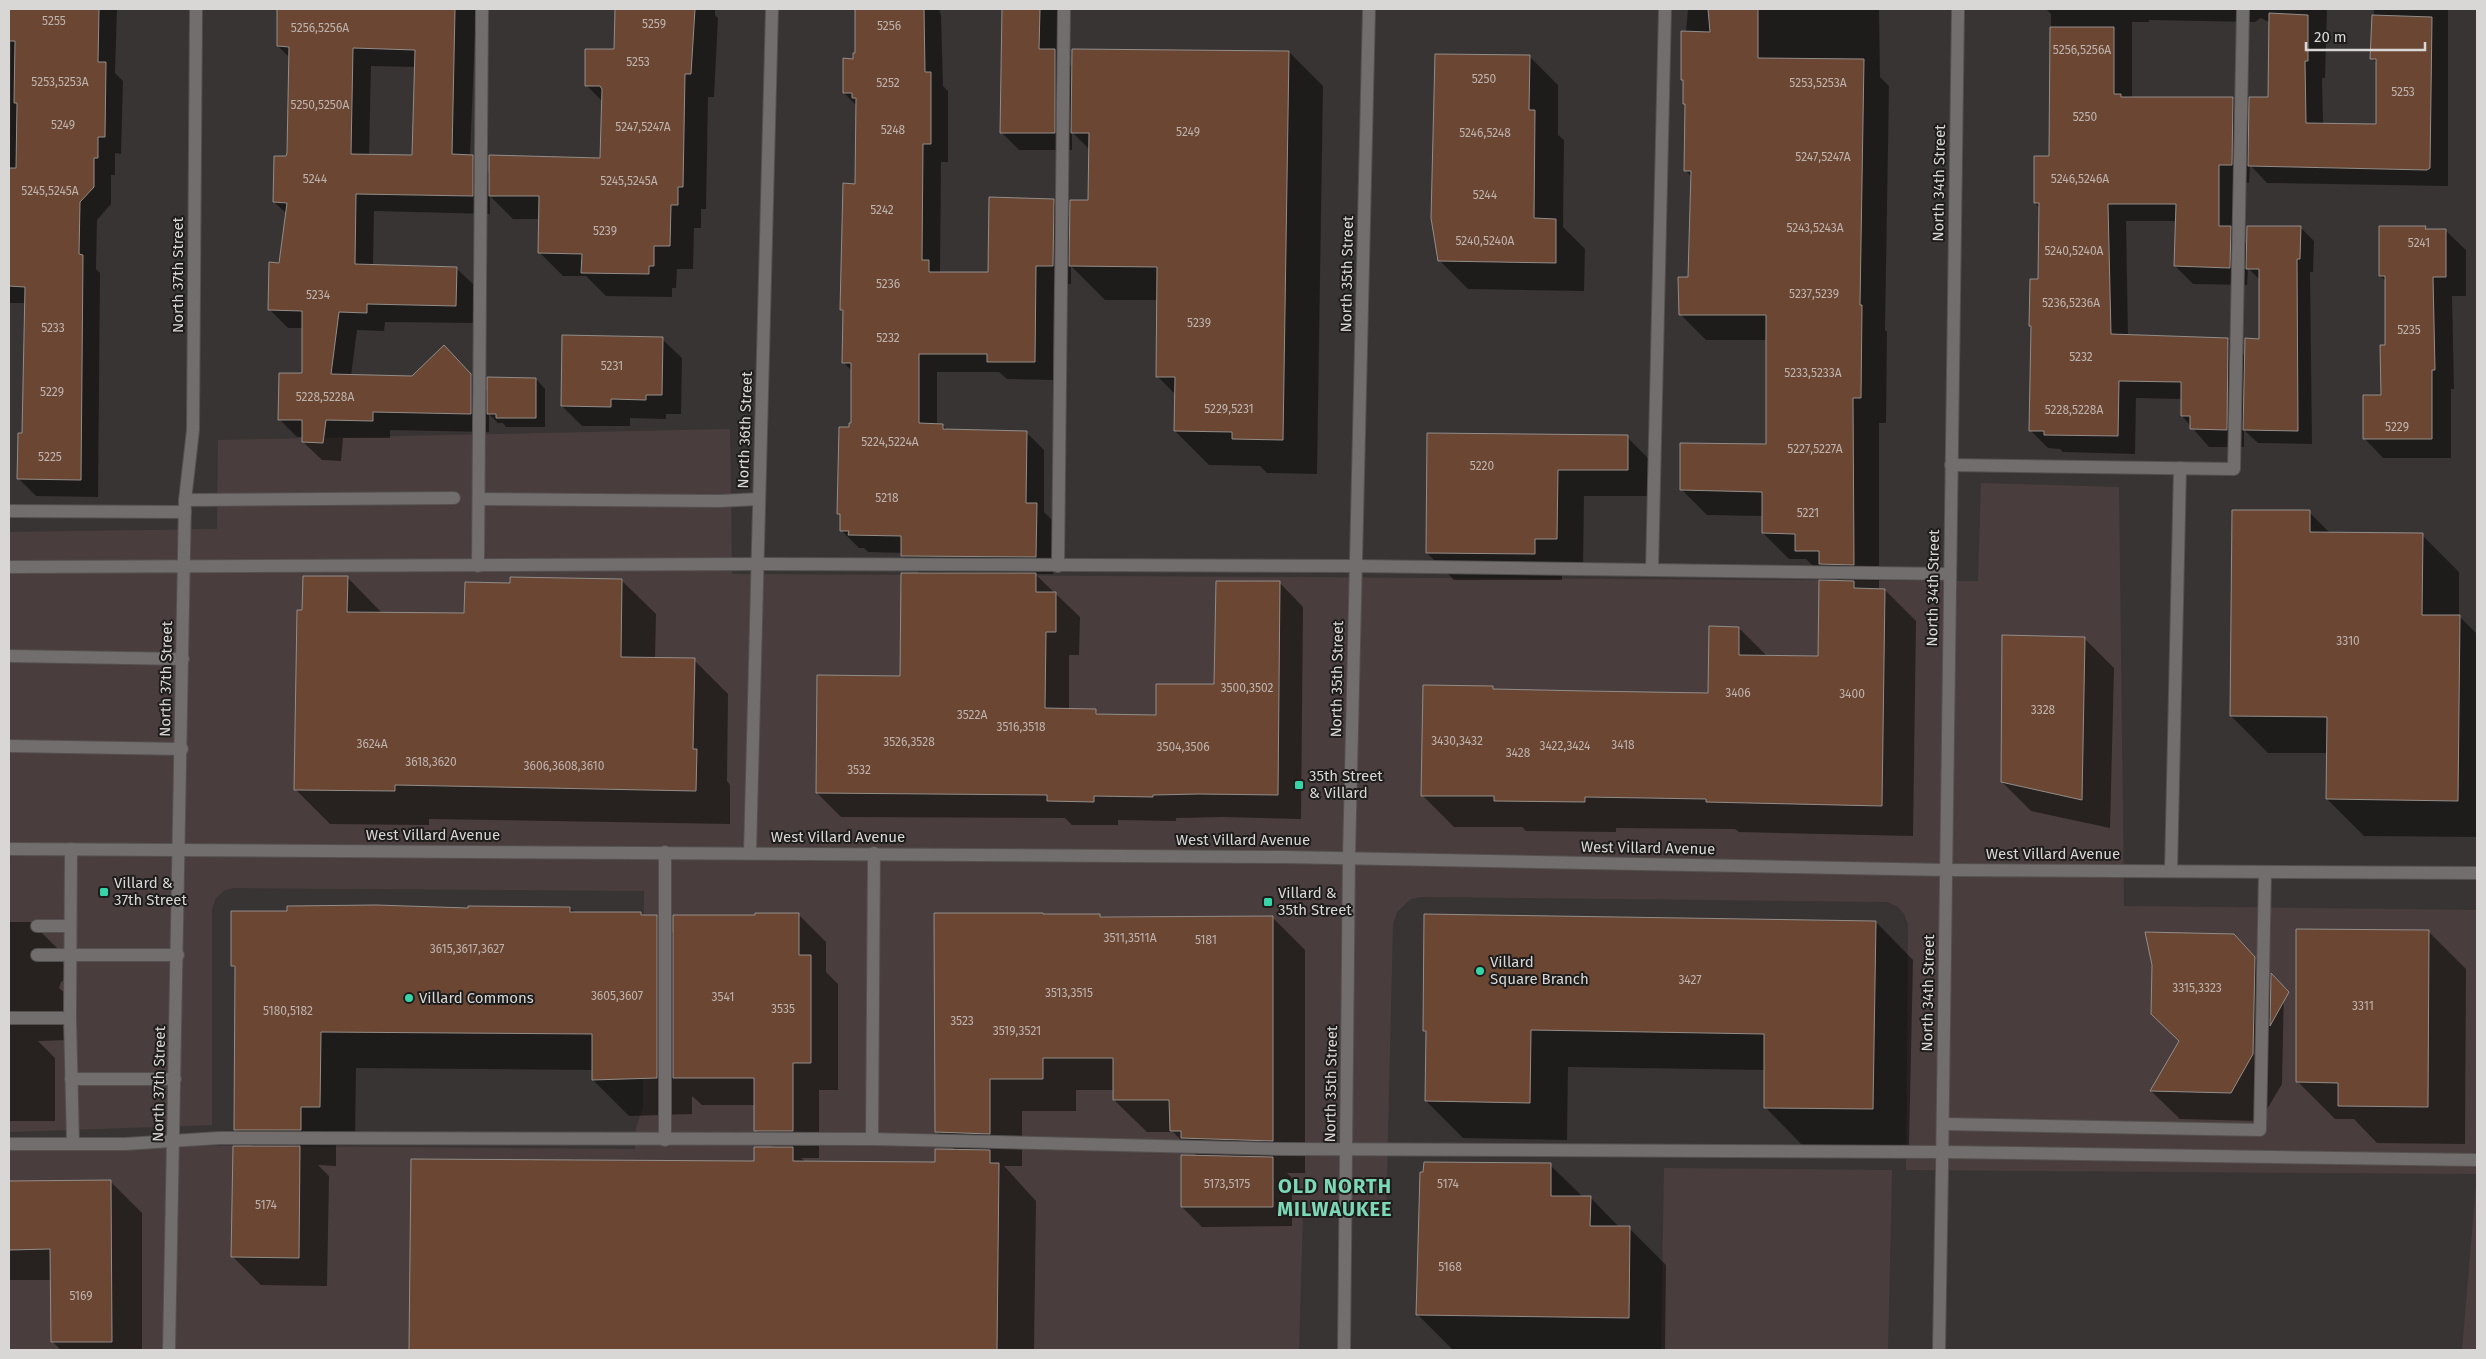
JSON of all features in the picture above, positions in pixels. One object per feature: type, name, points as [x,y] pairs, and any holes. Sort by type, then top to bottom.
[{"type":"street","name":"North 37th Street","points":[[169,1350],[184,568],[186,506],[193,430],[196,9]]},
{"type":"street","points":[[478,566],[482,9]]},
{"type":"street","name":"North 36th Street","points":[[750,853],[772,9]]},
{"type":"street","points":[[1058,566],[1064,9]]},
{"type":"street","name":"North 35th Street","points":[[1344,1350],[1350,857],[1369,9]]},
{"type":"street","points":[[1652,570],[1665,9]]},
{"type":"street","name":"North 34th Street","points":[[1939,1350],[1958,9]]},
{"type":"street","points":[[1951,465],[2234,469],[2243,9]]},
{"type":"street","points":[[2171,871],[2180,468]]},
{"type":"street","points":[[9,511],[454,498]]},
{"type":"street","points":[[479,499],[719,501],[759,498]]},
{"type":"street","points":[[9,567],[184,568],[757,564],[1356,566],[1950,574]]},
{"type":"street","points":[[9,656],[183,659]]},
{"type":"street","points":[[9,746],[182,749]]},
{"type":"street","name":"West Villard Avenue","points":[[9,849],[1350,857],[1946,870],[2477,873]]},
{"type":"street","points":[[71,849],[70,1018],[73,1144]]},
{"type":"street","points":[[665,852],[665,1140]]},
{"type":"street","points":[[872,1139],[874,853]]},
{"type":"street","points":[[1943,1124],[2260,1130],[2265,872]]},
{"type":"street","points":[[36,926],[70,926]]},
{"type":"street","points":[[36,955],[178,955]]},
{"type":"street","points":[[9,1018],[70,1018]]},
{"type":"street","points":[[71,1079],[175,1079]]},
{"type":"street","points":[[9,1144],[73,1144],[219,1138],[872,1139],[1347,1150],[1942,1152],[2477,1160]]},
{"type":"shaded area","points":[[730,429],[732,574],[1978,581],[1981,483],[2119,487],[2124,906],[2477,910],[2477,1174],[1906,1170],[1908,924],[1904,914],[1898,907],[1887,902],[1422,897],[1411,899],[1397,912],[1393,924],[1386,1215],[1303,1212],[1299,1350],[9,1350],[9,1144],[635,1149],[636,1128],[643,1107],[644,891],[234,888],[225,890],[216,898],[212,909],[212,1125],[9,1132],[9,532],[217,529],[218,440]]},
{"type":"shaded area","points":[[1664,1168],[1892,1170],[1888,1350],[1661,1350]]},
{"type":"shaded area","points":[[2477,1174],[2477,1350],[2462,1350]]},
{"type":"building","points":[[9,9],[99,9],[98,62],[106,62],[105,137],[98,137],[98,158],[94,158],[94,187],[80,202],[79,254],[83,255],[81,480],[17,479],[18,433],[22,433],[25,287],[9,286],[9,168],[16,168],[17,103],[14,103],[15,41],[9,41]]},
{"type":"building","points":[[277,9],[455,9],[452,154],[473,155],[473,196],[356,194],[355,264],[457,267],[456,306],[367,304],[367,313],[339,312],[331,374],[412,376],[444,345],[471,374],[471,414],[373,412],[373,421],[326,420],[323,443],[302,442],[302,420],[278,420],[279,373],[302,373],[302,311],[268,310],[269,262],[279,263],[287,203],[273,202],[274,156],[286,156],[287,153],[289,47],[277,46]],"holes":[[[353,48],[415,50],[412,155],[351,154]]]},
{"type":"building","points":[[615,9],[695,9],[691,74],[685,74],[683,187],[678,187],[678,205],[671,205],[670,246],[654,246],[654,266],[649,266],[649,274],[581,273],[582,254],[538,253],[539,196],[489,196],[489,155],[600,158],[602,89],[600,86],[585,86],[585,49],[614,49]]},
{"type":"building","points":[[855,9],[924,9],[925,72],[931,72],[931,144],[923,144],[922,260],[929,260],[929,272],[988,272],[989,197],[1054,199],[1053,266],[1036,266],[1035,362],[987,362],[987,354],[919,354],[919,423],[943,424],[943,429],[1027,431],[1026,503],[1037,503],[1036,557],[901,556],[901,536],[848,535],[849,531],[840,531],[840,514],[837,514],[839,427],[849,427],[849,423],[851,423],[851,363],[842,363],[843,310],[840,310],[843,183],[855,184],[856,98],[852,98],[852,93],[843,93],[843,58],[853,59],[853,53],[855,53]]},
{"type":"building","points":[[1002,9],[1040,9],[1039,49],[1055,49],[1055,133],[1000,133]]},
{"type":"building","points":[[1708,9],[1758,9],[1758,58],[1864,59],[1860,305],[1862,305],[1861,398],[1853,398],[1854,565],[1819,564],[1819,551],[1795,551],[1795,534],[1762,533],[1762,492],[1680,490],[1680,443],[1766,444],[1766,315],[1679,315],[1678,277],[1688,277],[1691,171],[1684,171],[1685,104],[1683,104],[1683,80],[1681,80],[1681,31],[1710,32]]},
{"type":"building","points":[[2269,13],[2308,15],[2308,61],[2305,61],[2306,123],[2376,124],[2376,59],[2370,59],[2372,15],[2432,17],[2430,168],[2427,170],[2248,166],[2249,97],[2268,97]]},
{"type":"building","points":[[2050,27],[2114,27],[2114,94],[2121,94],[2121,97],[2233,97],[2232,165],[2219,165],[2219,226],[2231,226],[2230,268],[2174,266],[2176,204],[2108,204],[2111,334],[2228,338],[2227,430],[2190,429],[2190,416],[2181,416],[2181,382],[2119,381],[2118,436],[2044,435],[2044,431],[2029,431],[2030,279],[2038,279],[2039,203],[2034,203],[2034,156],[2049,156]]},
{"type":"building","points":[[1072,49],[1289,51],[1283,440],[1232,439],[1232,432],[1174,431],[1175,377],[1156,377],[1157,267],[1069,266],[1070,200],[1088,200],[1089,133],[1071,133]]},
{"type":"building","points":[[1435,54],[1530,55],[1529,110],[1535,110],[1534,218],[1556,219],[1556,263],[1438,261],[1431,218]]},
{"type":"building","points":[[2247,226],[2301,226],[2300,259],[2297,259],[2298,431],[2243,430],[2245,338],[2259,339],[2259,269],[2246,269]]},
{"type":"building","points":[[2379,226],[2426,226],[2425,229],[2446,229],[2446,277],[2433,277],[2435,370],[2432,370],[2432,439],[2363,439],[2363,395],[2381,395],[2380,345],[2385,345],[2385,276],[2379,276]]},
{"type":"building","points":[[562,335],[663,337],[662,395],[646,395],[646,400],[611,399],[611,407],[561,406]]},
{"type":"building","points":[[487,377],[536,378],[536,418],[496,418],[496,414],[487,414]]},
{"type":"building","points":[[1427,433],[1628,435],[1628,470],[1558,470],[1557,539],[1535,539],[1535,554],[1426,553]]},
{"type":"building","points":[[2232,510],[2310,510],[2310,532],[2423,533],[2422,615],[2460,615],[2458,801],[2326,799],[2327,717],[2230,716]]},
{"type":"building","points":[[901,573],[1036,573],[1036,592],[1056,592],[1056,632],[1046,632],[1045,708],[1096,709],[1096,714],[1156,715],[1156,684],[1214,684],[1216,581],[1280,581],[1278,795],[1094,796],[1094,802],[1047,801],[1047,795],[816,793],[817,675],[900,676]]},
{"type":"building","points":[[303,576],[348,576],[347,612],[464,613],[465,582],[510,583],[510,577],[622,579],[621,657],[695,658],[693,749],[697,749],[696,791],[395,785],[395,791],[294,790],[297,610],[302,610]]},
{"type":"building","points":[[1819,580],[1854,581],[1854,588],[1885,589],[1882,806],[1706,802],[1706,799],[1585,797],[1585,802],[1494,801],[1494,796],[1421,796],[1423,685],[1493,686],[1493,689],[1708,693],[1709,626],[1739,627],[1739,655],[1818,656]]},
{"type":"building","points":[[2002,635],[2085,637],[2082,800],[2001,782]]},
{"type":"building","name":"Villard Commons","points":[[376,905],[468,908],[468,906],[570,907],[570,912],[641,912],[641,915],[657,915],[657,1078],[592,1080],[592,1034],[321,1032],[320,1107],[301,1107],[301,1130],[234,1130],[235,966],[231,966],[231,911],[287,911],[287,906]]},
{"type":"building","points":[[755,913],[799,913],[799,955],[811,955],[811,1063],[793,1063],[793,1131],[754,1131],[754,1078],[673,1078],[673,915],[755,915]]},
{"type":"building","points":[[934,913],[1100,914],[1100,917],[1273,916],[1273,1141],[1181,1138],[1181,1131],[1170,1131],[1169,1100],[1113,1100],[1113,1058],[1043,1058],[1043,1079],[990,1079],[990,1134],[935,1132]]},
{"type":"building","points":[[1424,914],[1876,921],[1873,1109],[1764,1108],[1764,1034],[1531,1030],[1530,1103],[1425,1101],[1426,1031],[1423,1031]]},
{"type":"building","points":[[2296,929],[2429,930],[2428,1107],[2338,1106],[2338,1083],[2296,1082]]},
{"type":"building","points":[[2145,932],[2234,934],[2255,957],[2253,1054],[2231,1093],[2150,1091],[2179,1041],[2151,1014],[2152,965]]},
{"type":"building","points":[[2271,973],[2289,992],[2270,1026]]},
{"type":"building","points":[[233,1146],[300,1146],[299,1258],[231,1257]]},
{"type":"building","points":[[754,1147],[793,1147],[793,1161],[935,1162],[935,1149],[990,1150],[990,1163],[999,1163],[997,1350],[409,1350],[411,1159],[754,1161]]},
{"type":"building","points":[[1181,1155],[1273,1157],[1273,1207],[1181,1207]]},
{"type":"building","points":[[1424,1162],[1551,1163],[1551,1196],[1591,1196],[1590,1226],[1630,1226],[1629,1318],[1416,1315],[1420,1172],[1423,1172]]},
{"type":"building","points":[[111,1180],[112,1342],[51,1342],[50,1249],[9,1250],[9,1181]]},
{"type":"place","name":"35th Street & Villard","points":[[1299,785]]},
{"type":"place","name":"Villard & 37th Street","points":[[104,892]]},
{"type":"place","name":"Villard & 35th Street","points":[[1268,902]]},
{"type":"place","name":"Villard Square Branch","points":[[1480,971]]},
{"type":"place","name":"Villard Commons","points":[[409,998]]},
{"type":"district","name":"OLD NORTH MILWAUKEE","points":[[1335,1198]]}]
